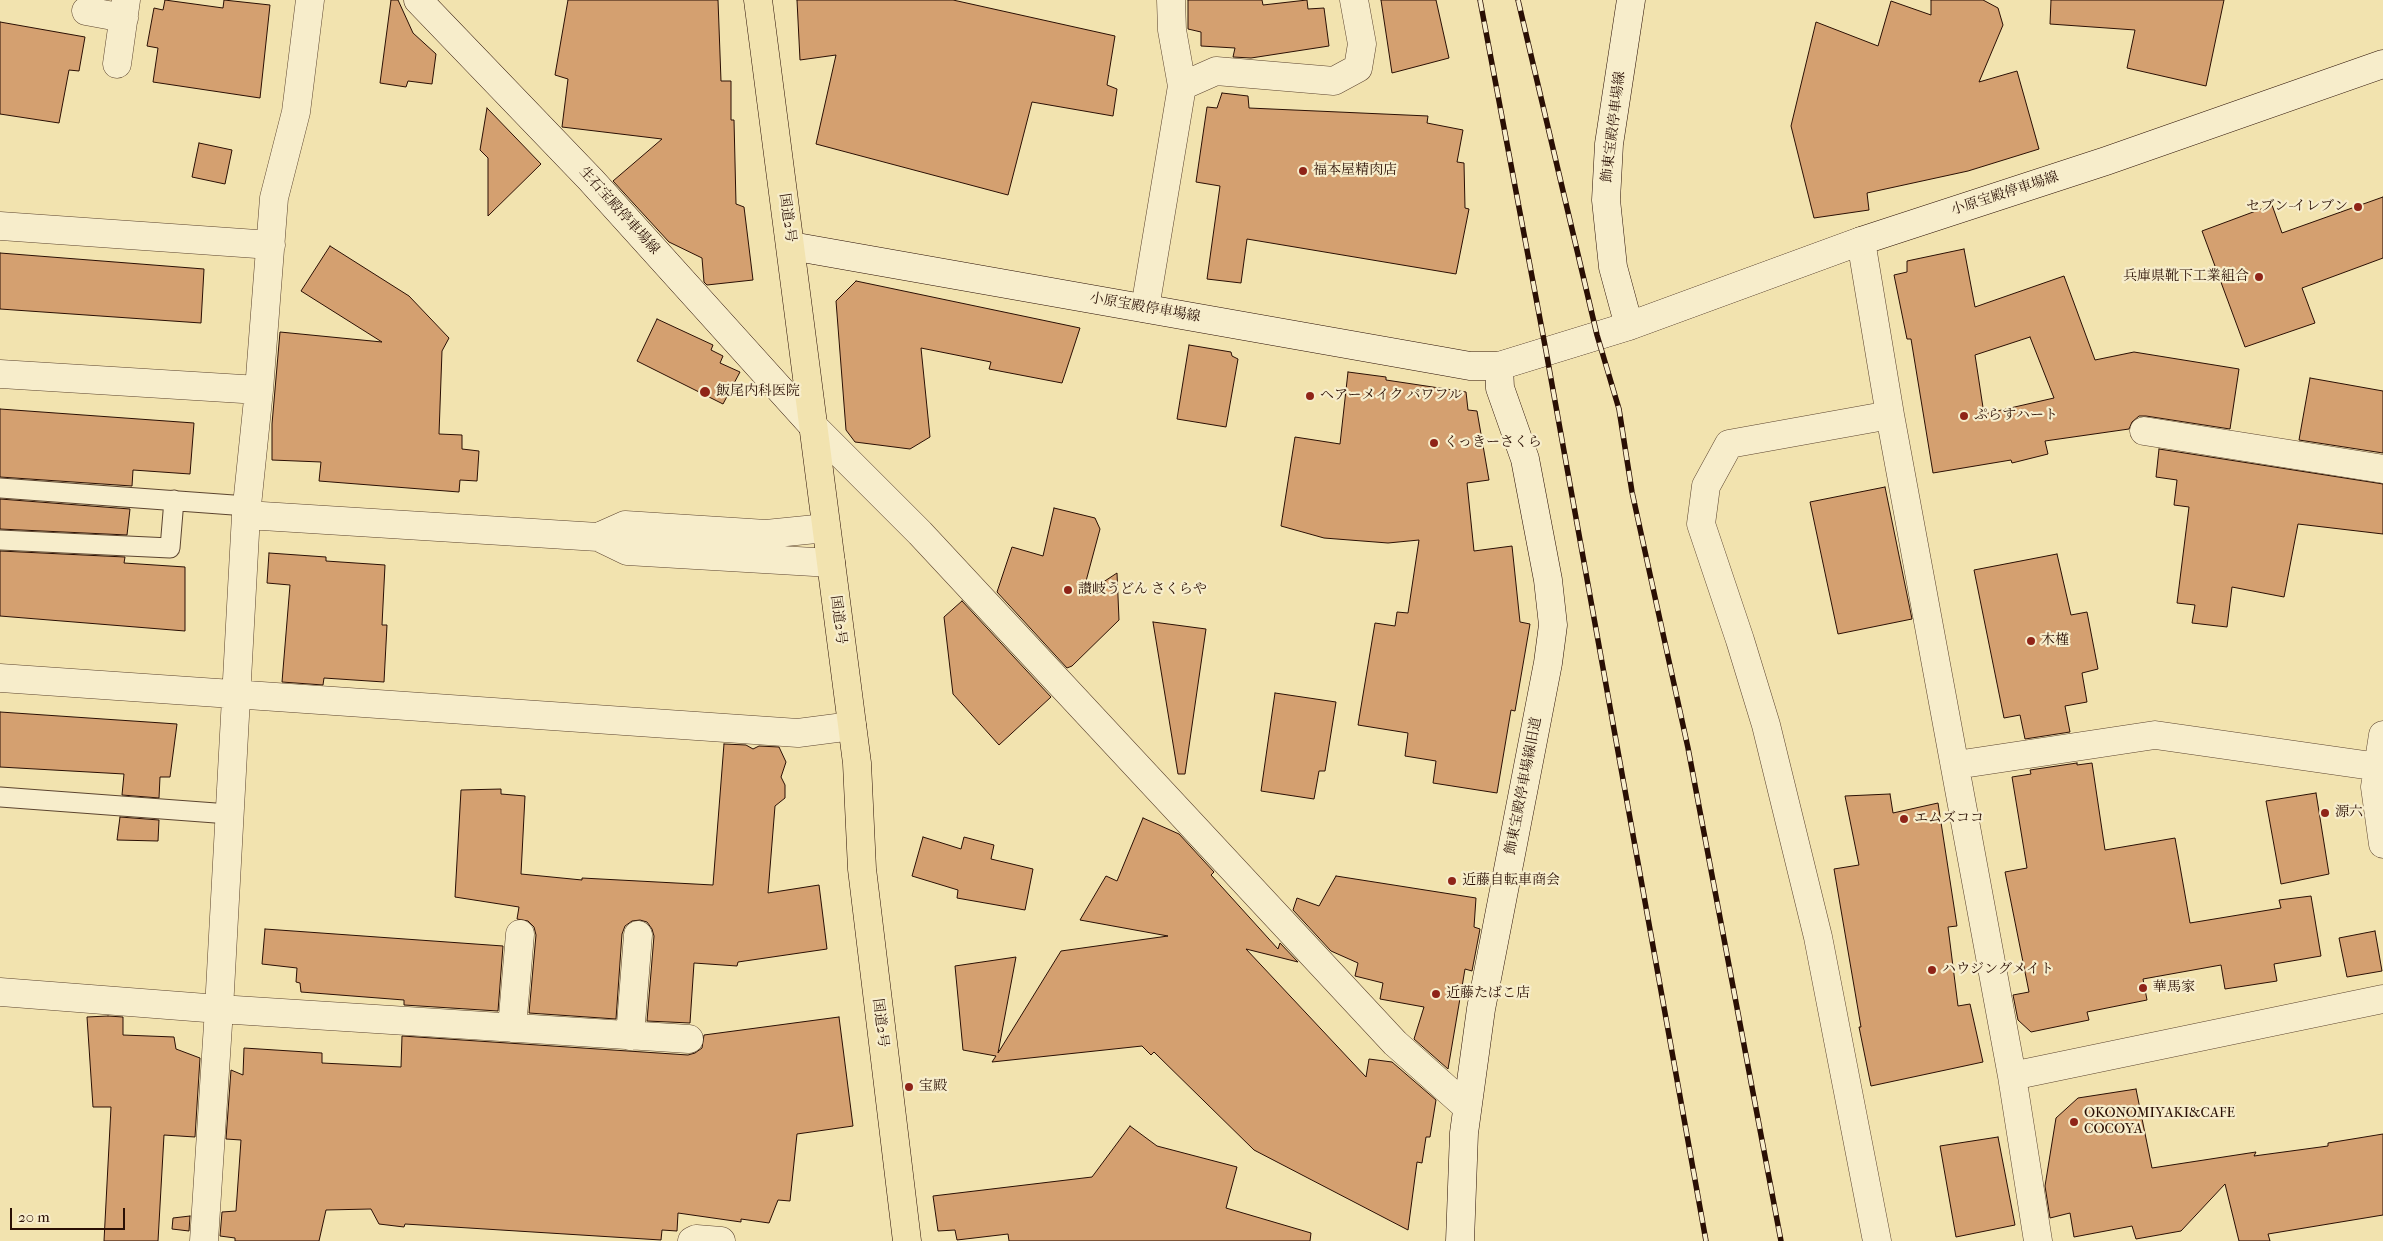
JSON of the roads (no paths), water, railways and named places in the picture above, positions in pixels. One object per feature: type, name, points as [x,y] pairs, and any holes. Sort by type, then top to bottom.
[{"type":"highway","name":"国道2号","points":[[758,0],[857,764],[862,868],[907,1241]]},
{"type":"street","points":[[204,1241],[220,1009],[229,814],[247,510],[259,390],[274,198],[296,112],[310,0]]},
{"type":"street","name":"生石宝殿停車場線","points":[[418,0],[592,180],[814,427],[920,533],[1395,1043],[1467,1107]]},
{"type":"street","points":[[1145,308],[1182,86],[1172,30],[1171,0]]},
{"type":"street","points":[[1182,86],[1216,71],[1334,81],[1358,68],[1362,44],[1354,0]]},
{"type":"street","name":"飾東宝殿停車場線","points":[[1629,326],[1613,267],[1606,200],[1609,144],[1631,0]]},
{"type":"street","points":[[86,11],[125,9],[117,64]]},
{"type":"street","name":"小原宝殿停車場線","points":[[1629,326],[1861,241],[2106,161],[2383,64]]},
{"type":"street","points":[[0,226],[271,244]]},
{"type":"street","points":[[1861,241],[1890,416],[2012,1076],[2038,1241]]},
{"type":"street","name":"小原宝殿停車場線","points":[[790,246],[1451,363],[1499,366]]},
{"type":"street","points":[[1499,366],[1629,326]]},
{"type":"street","name":"飾東宝殿停車場線旧道","points":[[1460,1241],[1461,1184],[1467,1107],[1481,1009],[1548,663],[1553,625],[1548,580],[1525,460],[1500,388],[1499,366]]},
{"type":"street","points":[[0,374],[259,390]]},
{"type":"street","points":[[1877,1241],[1818,937],[1766,725],[1701,524],[1706,486],[1729,444],[1890,416]]},
{"type":"street","points":[[2144,431],[2383,469]]},
{"type":"street","points":[[247,510],[598,537],[627,551],[831,563]]},
{"type":"street","points":[[598,537],[625,525],[766,534],[826,528]]},
{"type":"street","points":[[0,678],[798,733],[852,726]]},
{"type":"street","points":[[1956,765],[2154,735],[2379,767]]},
{"type":"street","points":[[2383,735],[2375,787],[2383,844]]},
{"type":"street","points":[[512,1028],[520,934]]},
{"type":"street","points":[[630,1036],[638,935]]},
{"type":"street","points":[[0,992],[220,1009],[689,1039]]},
{"type":"street","points":[[2012,1076],[2383,999]]},
{"type":"street","points":[[692,1241],[696,1239],[721,1241]]},
{"type":"lane","points":[[0,488],[174,500],[247,510]]},
{"type":"lane","points":[[0,540],[170,548],[174,500]]},
{"type":"lane","points":[[0,797],[229,814]]},
{"type":"railway","points":[[1480,0],[1546,351],[1706,1241]]},
{"type":"railway","points":[[1518,0],[1597,335],[1619,409],[1632,492],[1688,748],[1781,1241]]},
{"type":"place","name":"福本屋精肉店","points":[[1303,171]]},
{"type":"place","name":"セブン-イレブン","points":[[2358,207]]},
{"type":"place","name":"兵庫県靴下工業組合","points":[[2259,277]]},
{"type":"place","name":"飯尾内科医院","points":[[705,392]]},
{"type":"place","name":"ヘアーメイク パワフル","points":[[1310,396]]},
{"type":"place","name":"ぷらすハート","points":[[1964,416]]},
{"type":"place","name":"くっきーさくら","points":[[1434,443]]},
{"type":"place","name":"讃岐うどん さくらや","points":[[1068,590]]},
{"type":"place","name":"木槿","points":[[2031,641]]},
{"type":"place","name":"源六","points":[[2325,813]]},
{"type":"place","name":"エムズココ","points":[[1904,819]]},
{"type":"place","name":"近藤自転車商会","points":[[1452,881]]},
{"type":"place","name":"ハウジングメイト","points":[[1932,970]]},
{"type":"place","name":"華馬家","points":[[2143,988]]},
{"type":"place","name":"近藤たばこ店","points":[[1436,994]]},
{"type":"place","name":"宝殿","points":[[909,1087]]},
{"type":"place","name":"OKONOMIYAKI&CAFE COCOYA","points":[[2074,1122]]}]
